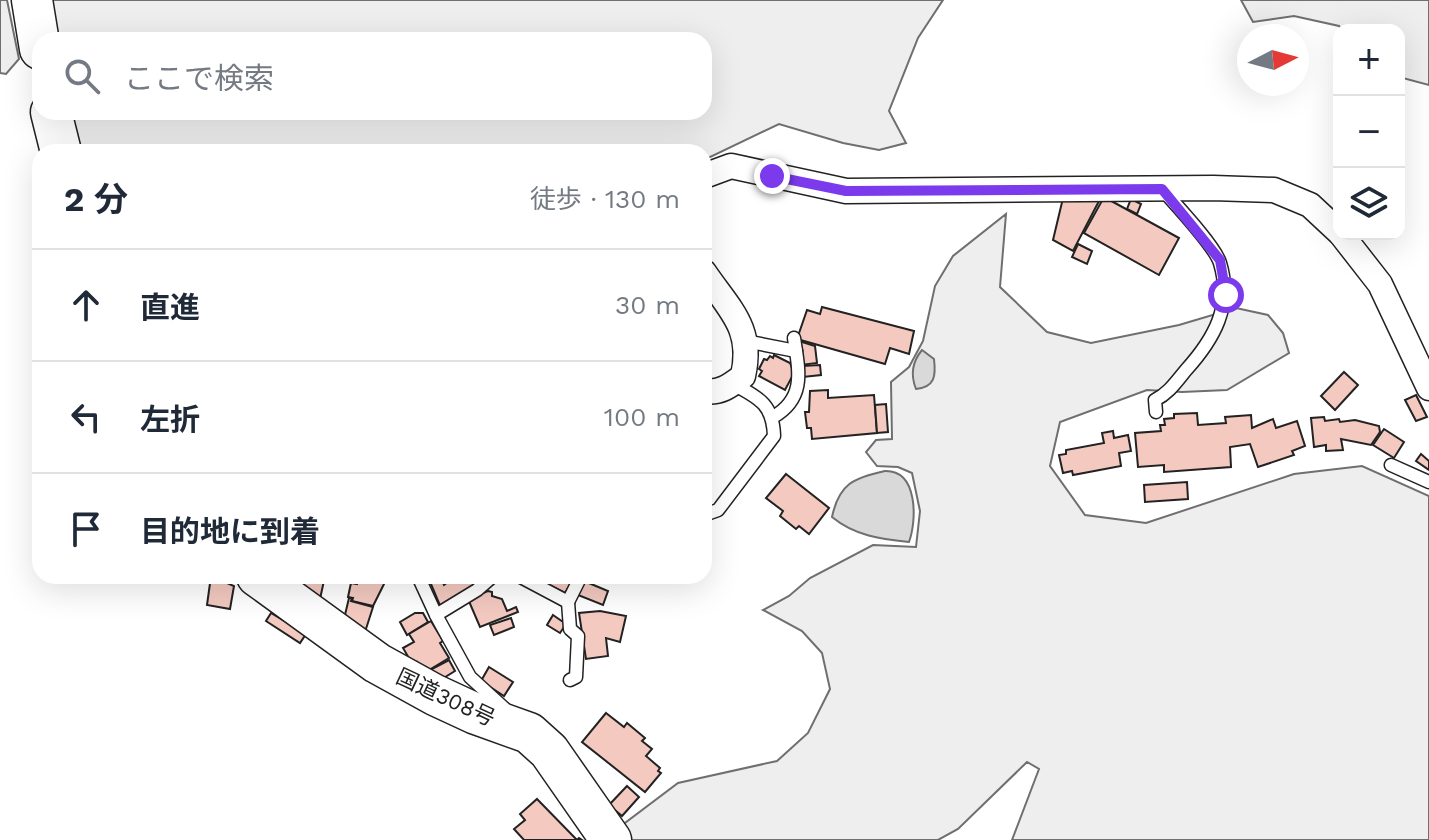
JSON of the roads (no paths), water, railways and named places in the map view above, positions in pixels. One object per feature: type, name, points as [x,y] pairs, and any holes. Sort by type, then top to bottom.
[{"type":"highway","points":[[32,0],[37,32]]},
{"type":"highway","points":[[53,120],[59,144]]},
{"type":"highway","name":"国道308号","points":[[268,584],[377,663],[476,714],[529,733],[549,751],[611,840]]},
{"type":"street","points":[[712,173],[731,166],[846,191],[1274,190],[1310,205],[1333,226]]},
{"type":"street","points":[[1345,240],[1380,284],[1429,388]]},
{"type":"street","points":[[712,284],[743,331],[748,354],[743,376],[726,389],[712,392]]},
{"type":"lane","points":[[1156,412],[1155,400],[1166,394],[1206,349],[1226,295],[1220,260],[1162,189]]},
{"type":"lane","points":[[745,341],[795,345],[799,379],[795,395],[787,409],[773,417]]},
{"type":"lane","points":[[712,512],[718,510],[774,436],[773,417],[760,398],[733,384]]},
{"type":"lane","points":[[1391,465],[1429,482]]},
{"type":"lane","points":[[422,584],[470,677],[513,717],[520,729]]},
{"type":"lane","points":[[436,615],[484,584]]},
{"type":"lane","points":[[534,584],[568,602]]},
{"type":"lane","points":[[570,680],[576,677],[578,636],[570,629],[568,602],[577,584]]}]
